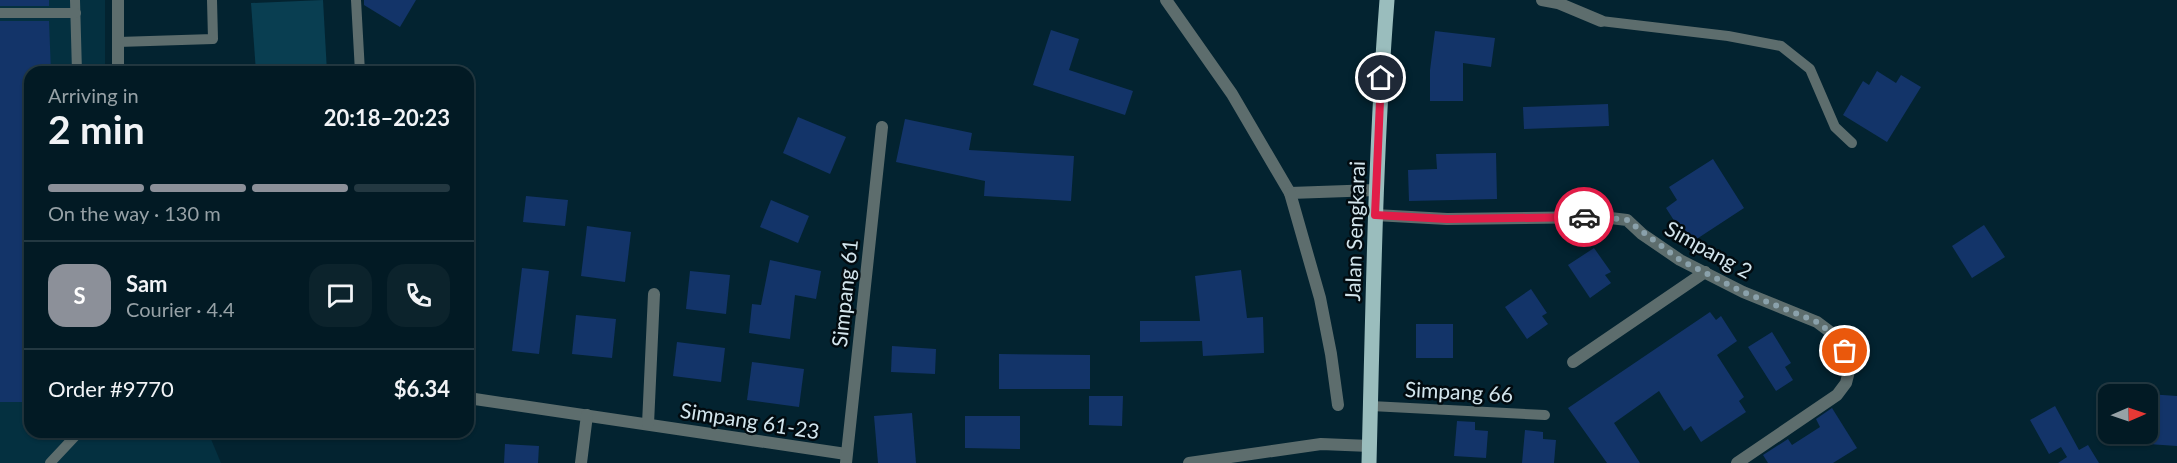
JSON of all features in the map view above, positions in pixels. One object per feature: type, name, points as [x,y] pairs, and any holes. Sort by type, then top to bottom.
[{"type":"main road","name":"Jalan Sengkarai","points":[[1369,463],[1375,215],[1387,0]]},
{"type":"street","points":[[118,0],[118,66]]},
{"type":"street","points":[[1166,0],[1232,94],[1290,193],[1320,298],[1338,405]]},
{"type":"street","points":[[1542,0],[1558,3],[1601,21]]},
{"type":"street","name":"Simpang 61","points":[[846,459],[882,127]]},
{"type":"street","points":[[1290,193],[1376,190]]},
{"type":"street","name":"Simpang 2","points":[[1375,215],[1447,219],[1602,217],[1627,220],[1680,260],[1743,292],[1817,322],[1833,334],[1845,351],[1849,371],[1846,383],[1837,395],[1737,463]]},
{"type":"street","points":[[1573,362],[1705,272]]},
{"type":"street","name":"Simpang 61-23","points":[[648,424],[654,294]]},
{"type":"street","name":"Simpang 61-23","points":[[474,399],[648,424],[846,459]]},
{"type":"street","points":[[581,463],[587,415]]},
{"type":"street","points":[[1189,463],[1321,444],[1370,446]]},
{"type":"lane","points":[[75,0],[77,66]]},
{"type":"lane","points":[[118,42],[213,39],[212,0]]},
{"type":"lane","points":[[356,0],[360,66]]},
{"type":"lane","points":[[0,13],[75,13]]},
{"type":"lane","points":[[1601,21],[1728,36],[1781,46],[1810,69],[1835,127],[1852,143]]},
{"type":"lane","name":"Simpang 66","points":[[1371,406],[1545,415]]},
{"type":"lane","points":[[50,463],[73,438]]},
{"type":"shaded area","points":[[0,0],[105,0],[105,66],[24,66],[24,438],[211,438],[221,463],[0,463]]},
{"type":"shaded area","points":[[323,0],[327,66],[256,66],[251,3]]},
{"type":"building","points":[[0,0],[49,0],[49,6],[0,6]]},
{"type":"building","points":[[364,0],[416,0],[400,27],[364,5]]},
{"type":"building","points":[[0,21],[49,21],[51,66],[24,66],[24,402],[0,402]]},
{"type":"building","points":[[1051,30],[1079,39],[1069,70],[1133,91],[1125,115],[1033,85]]},
{"type":"building","points":[[1435,31],[1495,38],[1491,67],[1463,63],[1463,101],[1430,101],[1430,70]]},
{"type":"building","points":[[1877,71],[1896,83],[1901,75],[1921,87],[1887,142],[1843,115],[1863,81],[1869,85]]},
{"type":"building","points":[[1608,104],[1609,126],[1524,129],[1523,107]]},
{"type":"building","points":[[798,117],[846,137],[830,174],[783,153]]},
{"type":"building","points":[[905,119],[972,133],[969,150],[1074,156],[1071,201],[984,196],[985,181],[896,162]]},
{"type":"building","points":[[1496,153],[1497,199],[1409,201],[1408,170],[1437,169],[1436,154]]},
{"type":"building","points":[[1713,159],[1744,208],[1689,244],[1666,208],[1677,200],[1669,187]]},
{"type":"building","points":[[526,196],[568,200],[565,226],[523,222]]},
{"type":"building","points":[[771,200],[809,216],[798,243],[760,227]]},
{"type":"building","points":[[1984,225],[2005,257],[1972,278],[1952,246]]},
{"type":"building","points":[[587,226],[631,232],[625,282],[581,276]]},
{"type":"building","points":[[1594,248],[1611,272],[1605,275],[1611,283],[1590,298],[1568,265]]},
{"type":"building","points":[[770,260],[821,271],[816,299],[795,295],[790,339],[749,333],[752,304],[761,305]]},
{"type":"building","points":[[522,268],[549,271],[539,354],[512,351]]},
{"type":"building","points":[[1241,270],[1247,318],[1263,317],[1264,353],[1203,356],[1202,341],[1140,342],[1140,321],[1200,321],[1195,276]]},
{"type":"building","points":[[690,271],[730,275],[726,314],[686,309]]},
{"type":"building","points":[[1531,289],[1547,313],[1542,316],[1548,324],[1527,339],[1505,307]]},
{"type":"building","points":[[1710,312],[1716,320],[1721,316],[1737,341],[1717,355],[1744,397],[1739,401],[1746,412],[1701,442],[1691,426],[1684,431],[1659,391],[1614,423],[1640,463],[1607,463],[1568,408]]},
{"type":"building","points":[[576,315],[616,319],[612,358],[572,354]]},
{"type":"building","points":[[1416,324],[1453,324],[1453,358],[1416,358]]},
{"type":"building","points":[[1772,332],[1791,363],[1785,367],[1793,380],[1776,391],[1748,347]]},
{"type":"building","points":[[677,342],[725,348],[721,382],[673,376]]},
{"type":"building","points":[[892,346],[936,349],[935,374],[891,372]]},
{"type":"building","points":[[999,354],[1090,355],[1090,389],[999,389]]},
{"type":"building","points":[[752,362],[804,369],[799,407],[747,400]]},
{"type":"building","points":[[2158,395],[2177,396],[2177,446],[2148,444],[2158,444]]},
{"type":"building","points":[[1089,396],[1123,396],[1122,426],[1089,425]]},
{"type":"building","points":[[2055,406],[2079,450],[2088,445],[2099,463],[2058,463],[2067,457],[2061,447],[2049,454],[2030,420]]},
{"type":"building","points":[[1832,408],[1857,448],[1833,463],[1768,463],[1763,455],[1788,439],[1792,445],[1820,427],[1816,419]]},
{"type":"building","points":[[912,413],[916,463],[878,463],[874,416]]},
{"type":"building","points":[[965,416],[1020,416],[1020,449],[965,448]]},
{"type":"building","points":[[1457,421],[1475,422],[1475,430],[1488,431],[1486,458],[1454,456]]},
{"type":"building","points":[[1525,430],[1543,432],[1543,439],[1556,440],[1554,463],[1522,463]]},
{"type":"building","points":[[505,444],[539,446],[538,463],[504,463]]},
{"type":"way so far","points":[[1584,217],[1627,220],[1642,234],[1680,260],[1743,292],[1817,322],[1833,334],[1845,351]]},
{"type":"route","points":[[1381,78],[1375,215],[1447,219],[1584,217]]}]
